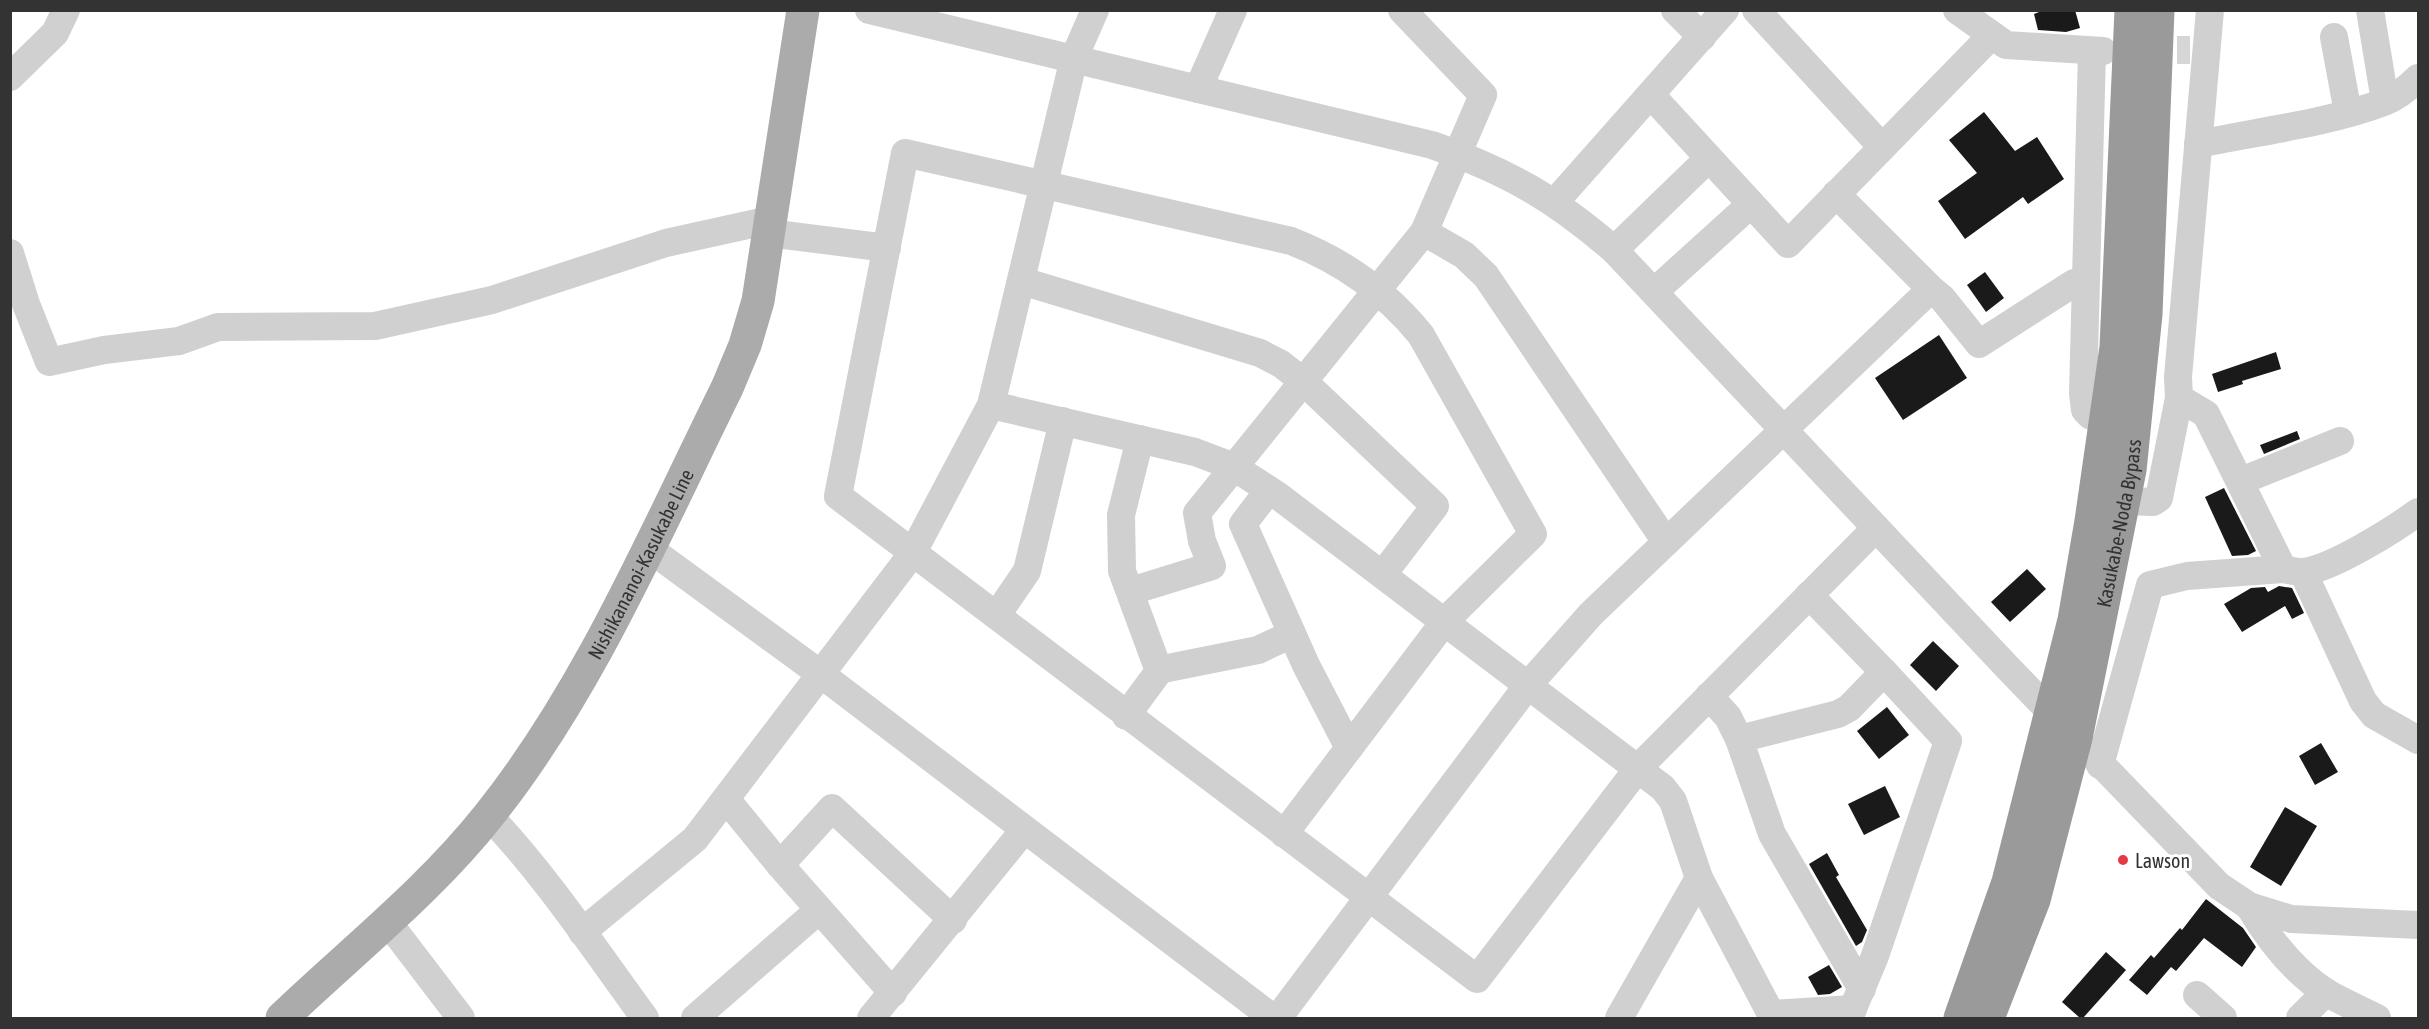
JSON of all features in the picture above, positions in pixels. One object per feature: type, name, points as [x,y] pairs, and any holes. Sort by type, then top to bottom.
[{"type":"highway","name":"Kasukabe-Noda Bypass","points":[[1960,1018],[2008,882],[2074,620],[2096,415],[2116,347],[2131,10]]},
{"type":"highway","name":"Kasukabe-Noda Bypass","points":[[1988,1018],[2034,900],[2076,738],[2125,501],[2146,314],[2158,10]]},
{"type":"main road","name":"Nishikananoi-Kasukabe Line","points":[[282,1018],[387,921],[489,816],[535,752],[579,681],[727,388],[745,345],[758,301],[803,10]]},
{"type":"street","points":[[10,77],[55,33],[66,10]]},
{"type":"street","points":[[869,10],[1432,145],[1520,181],[1555,202],[1614,250],[2100,765],[2219,886],[2249,906],[2291,919],[2418,925]]},
{"type":"street","points":[[582,932],[694,839],[822,675],[912,554],[991,405],[1023,281],[1042,186],[1074,58],[1095,10]]},
{"type":"street","points":[[1198,89],[1233,10]]},
{"type":"street","points":[[1131,591],[1212,566],[1202,541],[1197,513],[1232,466],[1378,291],[1424,232],[1483,95],[1402,10]]},
{"type":"street","points":[[1675,10],[1702,37]]},
{"type":"street","points":[[1555,202],[1725,10]]},
{"type":"street","points":[[1756,10],[1882,147]]},
{"type":"street","points":[[1957,10],[2006,45],[2097,51],[2082,359],[2096,415]]},
{"type":"street","points":[[2125,501],[2153,502],[2159,498],[2179,398],[2178,377],[2198,144],[2198,50],[2210,10]]},
{"type":"street","points":[[2370,10],[2385,102]]},
{"type":"street","points":[[1651,95],[1788,244],[1992,36]]},
{"type":"street","points":[[2334,37],[2349,113]]},
{"type":"street","points":[[2198,144],[2349,113],[2385,102],[2404,91],[2418,78]]},
{"type":"street","points":[[1284,834],[1445,621],[1533,534],[1421,335],[1403,314],[1378,291],[1323,253],[1291,241],[905,153],[838,496],[912,554],[997,615],[1126,716],[1477,979],[1639,767],[1876,528]]},
{"type":"street","points":[[1614,250],[1708,159]]},
{"type":"street","points":[[1836,194],[1930,289],[1942,298],[1979,344],[2074,283]]},
{"type":"street","points":[[1654,291],[1751,204]]},
{"type":"street","points":[[10,253],[26,304],[49,363],[104,350],[179,340],[218,327],[375,326],[492,300],[666,243],[769,226],[887,248]]},
{"type":"street","points":[[1424,232],[1464,255],[1486,276],[1666,542]]},
{"type":"street","points":[[1023,281],[1260,353],[1303,381],[1435,506],[1383,574]]},
{"type":"street","points":[[1278,1018],[1528,685],[1591,614],[1930,289]]},
{"type":"street","points":[[2179,398],[2206,414],[2363,700],[2374,715],[2418,740]]},
{"type":"street","points":[[991,405],[1195,452],[1232,466],[1269,490],[1639,767],[1663,788],[1673,801],[1699,878],[1771,1014],[1855,1006]]},
{"type":"street","points":[[997,615],[1027,572],[1063,421]]},
{"type":"street","points":[[1140,439],[1121,515],[1122,571],[1158,670]]},
{"type":"street","points":[[2241,481],[2340,441]]},
{"type":"street","points":[[1269,490],[1243,524],[1292,634],[1349,748]]},
{"type":"street","points":[[2100,765],[2150,585],[2187,576],[2293,571],[2346,555],[2393,530],[2418,512]]},
{"type":"street","points":[[647,547],[822,675],[1273,1018]]},
{"type":"street","points":[[1809,595],[1948,741],[1855,1006]]},
{"type":"street","points":[[1126,716],[1158,670],[1258,650],[1292,634]]},
{"type":"street","points":[[1739,739],[1838,714],[1849,708],[1884,672]]},
{"type":"street","points":[[1709,696],[1728,717],[1739,739],[1772,834],[1855,1006]]},
{"type":"street","points":[[726,799],[780,865],[893,993]]},
{"type":"street","points":[[780,865],[832,808],[953,920]]},
{"type":"street","points":[[489,816],[507,835],[582,932],[645,1018]]},
{"type":"street","points":[[871,1018],[1024,830]]},
{"type":"street","points":[[1619,1018],[1699,878]]},
{"type":"street","points":[[2249,906],[2266,934],[2291,961],[2326,992],[2377,1018]]},
{"type":"street","points":[[695,1018],[819,910]]},
{"type":"street","points":[[387,921],[461,1018]]},
{"type":"street","points":[[2300,1018],[2326,992]]},
{"type":"street","points":[[2197,995],[2223,1018]]},
{"type":"building","points":[[2044,10],[2075,10],[2080,28],[2066,32],[2038,30],[2034,14]]},
{"type":"building","points":[[1984,112],[2015,151],[2037,137],[2064,179],[2028,204],[2023,197],[1965,239],[1938,201],[1977,173],[1949,140]]},
{"type":"building","points":[[1985,272],[2004,298],[1986,312],[1967,285]]},
{"type":"building","points":[[1939,335],[1967,378],[1903,420],[1875,378]]},
{"type":"building","points":[[2276,352],[2281,369],[2242,381],[2243,384],[2218,392],[2212,374]]},
{"type":"building","points":[[2297,431],[2300,439],[2264,454],[2260,445]]},
{"type":"building","points":[[2224,488],[2256,551],[2248,555],[2232,556],[2205,497]]},
{"type":"building","points":[[2027,569],[2046,589],[2010,622],[1991,602]]},
{"type":"building","points":[[2279,586],[2292,588],[2304,613],[2292,619],[2285,606],[2242,632],[2224,604],[2251,588],[2265,587],[2268,592]]},
{"type":"building","points":[[1933,641],[1959,666],[1936,691],[1910,665]]},
{"type":"building","points":[[1887,707],[1909,735],[1879,759],[1857,731]]},
{"type":"building","points":[[2321,743],[2338,772],[2315,785],[2299,756]]},
{"type":"building","points":[[1885,786],[1900,817],[1864,835],[1848,804]]},
{"type":"building","points":[[2285,807],[2317,826],[2281,886],[2250,867]]},
{"type":"building","points":[[1827,853],[1839,875],[1836,877],[1867,930],[1862,942],[1856,946],[1809,864]]},
{"type":"building","points":[[2206,899],[2243,928],[2256,947],[2242,967],[2204,938],[2176,971],[2171,967],[2147,995],[2129,980],[2151,955],[2154,958],[2180,928],[2182,930]]},
{"type":"building","points":[[2106,952],[2126,970],[2083,1018],[2080,1018],[2062,1002]]},
{"type":"building","points":[[1829,965],[1842,987],[1830,994],[1818,995],[1808,977]]},
{"type":"tunnel","points":[[2135,50],[2190,50]]},
{"type":"place","name":"Lawson","points":[[2123,860]]}]
